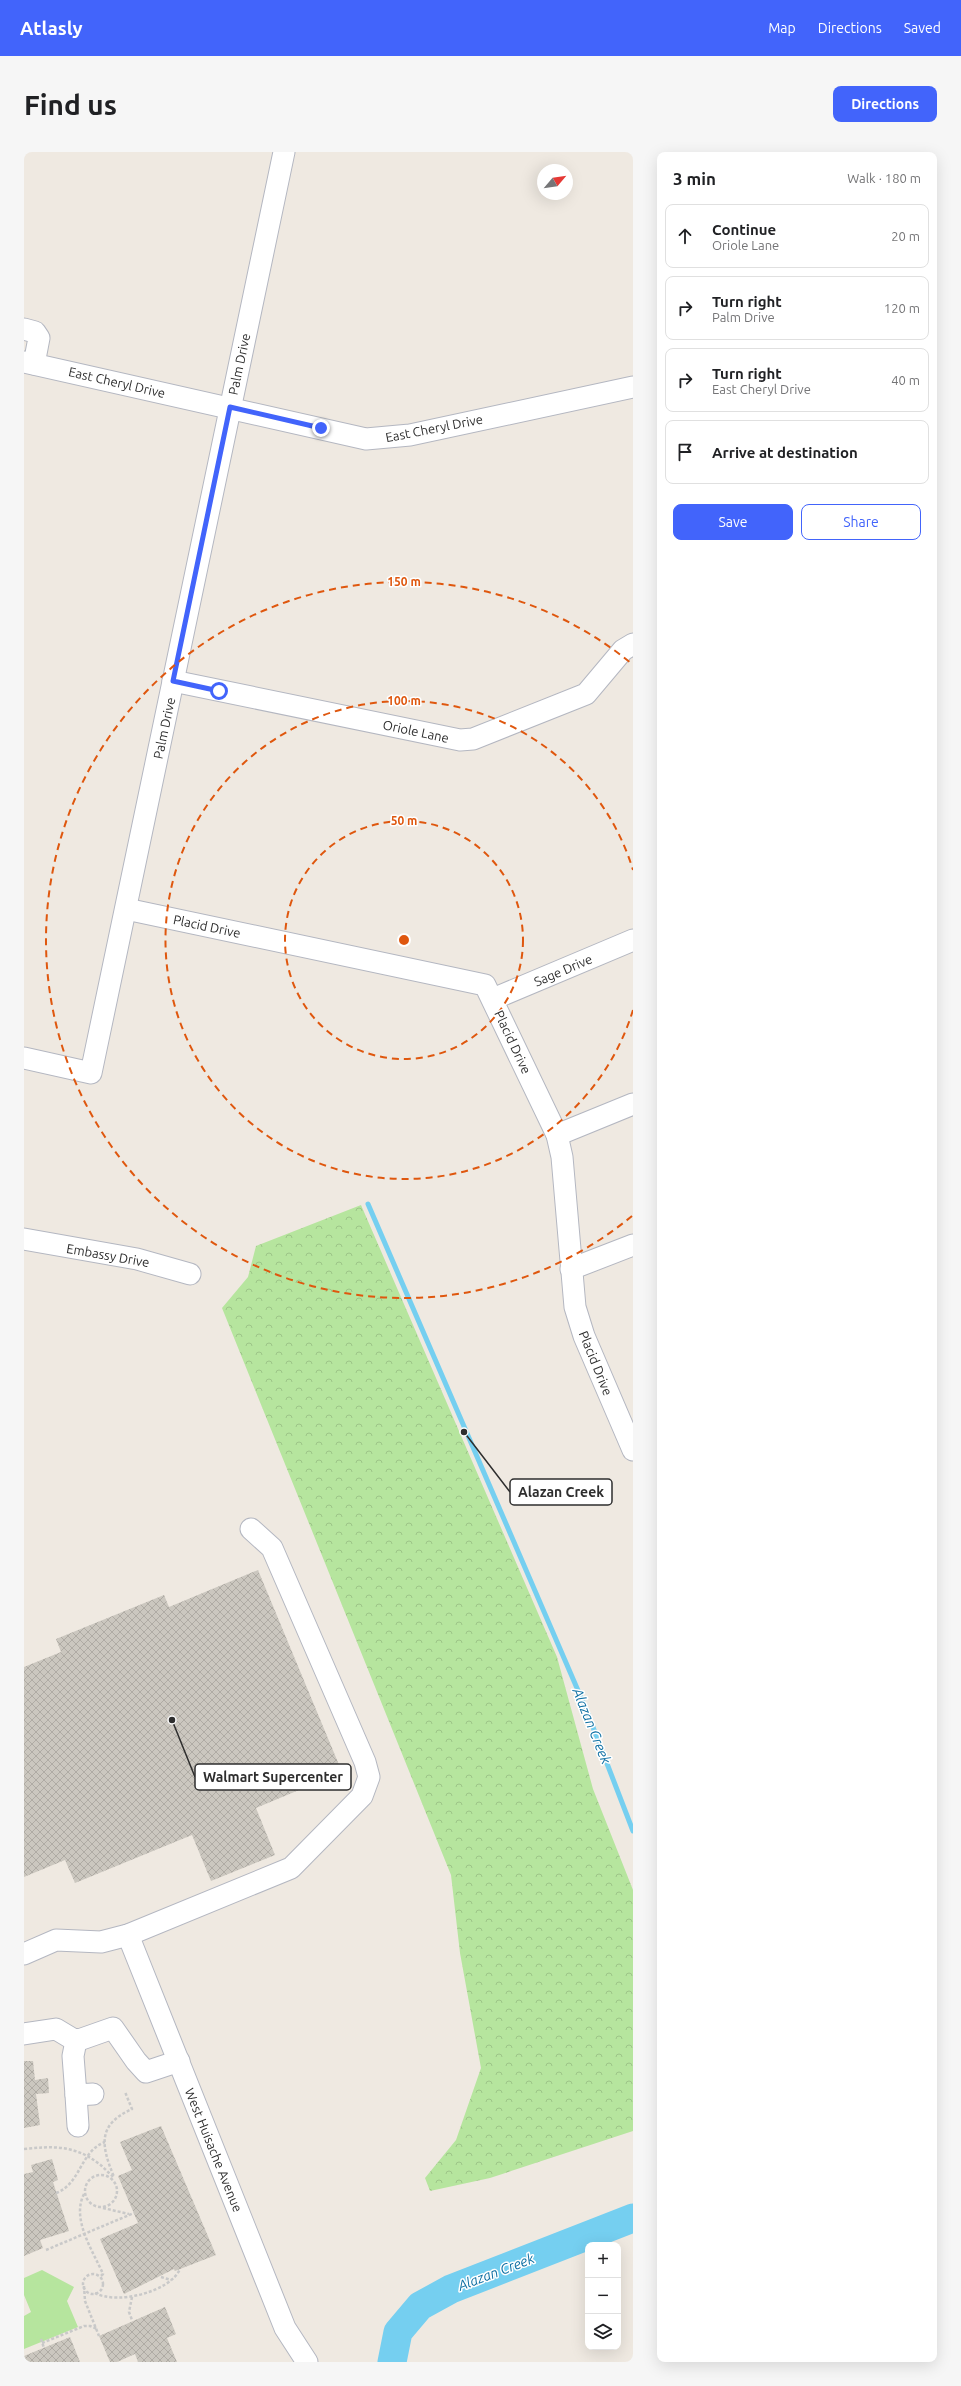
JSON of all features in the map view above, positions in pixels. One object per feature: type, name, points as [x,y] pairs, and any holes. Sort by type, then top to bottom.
[{"type":"street","name":"Palm Drive","points":[[24,1058],[91,1073],[284,152]]},
{"type":"street","points":[[24,329],[35,332],[39,338],[29,363]]},
{"type":"street","name":"East Cheryl Drive","points":[[29,363],[230,407],[366,439],[385,438],[633,388]]},
{"type":"street","name":"Oriole Lane","points":[[173,681],[460,740],[473,739],[586,694],[623,650],[633,644]]},
{"type":"street","name":"Placid Drive","points":[[126,909],[478,982],[485,985],[557,1135],[562,1157],[575,1307],[584,1336],[633,1450]]},
{"type":"street","name":"Sage Drive","points":[[493,999],[633,940]]},
{"type":"street","points":[[557,1135],[633,1104]]},
{"type":"street","name":"Embassy Drive","points":[[24,1239],[137,1258],[190,1274]]},
{"type":"street","points":[[571,1269],[633,1245]]},
{"type":"street","points":[[24,1954],[56,1940],[101,1942],[128,1935],[291,1868],[362,1796],[369,1777],[362,1755],[272,1548],[251,1529]]},
{"type":"street","name":"West Huisache Avenue","points":[[128,1935],[285,2328],[307,2362]]},
{"type":"street","points":[[76,2041],[113,2028],[136,2061],[146,2072],[179,2061]]},
{"type":"street","points":[[24,2034],[56,2029],[67,2034],[76,2041]]},
{"type":"street","points":[[76,2041],[73,2056],[85,2095],[78,2126]]},
{"type":"path","points":[[24,2149],[64,2147],[77,2150],[114,2177],[106,2152],[105,2142],[107,2127],[112,2121],[132,2109],[125,2092]]},
{"type":"path","points":[[56,2193],[67,2189],[87,2156],[97,2144],[105,2142]]},
{"type":"path","points":[[107,2176],[108,2172]]},
{"type":"path","points":[[96,2293],[103,2287],[100,2277],[103,2274],[84,2233],[81,2215],[85,2186],[91,2178],[101,2174],[107,2176],[114,2182],[117,2192],[112,2202],[103,2207]]},
{"type":"path","points":[[46,2250],[84,2233],[134,2214],[127,2214],[92,2205],[85,2194]]},
{"type":"path","points":[[84,2285],[86,2290],[111,2297],[132,2297],[149,2292],[172,2280],[177,2276],[180,2269]]},
{"type":"path","points":[[99,2336],[85,2302],[84,2285],[85,2279],[90,2274],[100,2277]]},
{"type":"path","points":[[160,2277],[172,2280]]},
{"type":"path","points":[[132,2297],[129,2312],[132,2320]]},
{"type":"path","points":[[42,2343],[84,2326],[96,2328]]},
{"type":"path","points":[[41,2339],[44,2348]]},
{"type":"green space","points":[[361,1205],[557,1657],[593,1789],[633,1890],[633,2131],[490,2178],[430,2191],[425,2178],[456,2140],[481,2068],[460,1953],[451,1875],[222,1308],[248,1277],[256,1246]]},
{"type":"green space","points":[[42,2270],[74,2287],[67,2301],[78,2327],[24,2349],[24,2316],[31,2312],[24,2295],[24,2278]]},
{"type":"building","points":[[258,1570],[342,1772],[256,1808],[275,1855],[211,1881],[192,1835],[75,1883],[65,1860],[24,1877],[24,1667],[61,1652],[56,1639],[164,1595],[169,1607]]},
{"type":"building","points":[[24,2061],[33,2061],[35,2080],[48,2078],[49,2093],[36,2094],[40,2125],[24,2128]]},
{"type":"building","points":[[161,2126],[216,2255],[175,2271],[174,2269],[124,2294],[100,2239],[138,2223],[118,2176],[132,2170],[120,2142]]},
{"type":"building","points":[[52,2159],[58,2180],[53,2182],[69,2231],[40,2240],[43,2248],[24,2256],[24,2174],[33,2172],[31,2165]]},
{"type":"building","points":[[165,2307],[176,2334],[167,2338],[177,2362],[138,2362],[135,2354],[117,2362],[110,2362],[99,2336]]},
{"type":"building","points":[[70,2337],[80,2362],[24,2362],[24,2356]]},
{"type":"waterway","name":"Alazan Creek","points":[[368,1204],[586,1709],[633,1831]]},
{"type":"waterway","name":"Alazan Creek","points":[[392,2362],[398,2332],[420,2306],[451,2289],[633,2218]]},
{"type":"place","name":"Alazan Creek","points":[[464,1432]]},
{"type":"place","name":"Walmart Supercenter","points":[[172,1720]]},
{"type":"route","points":[[219,691],[173,681],[230,407],[321,428]]}]
